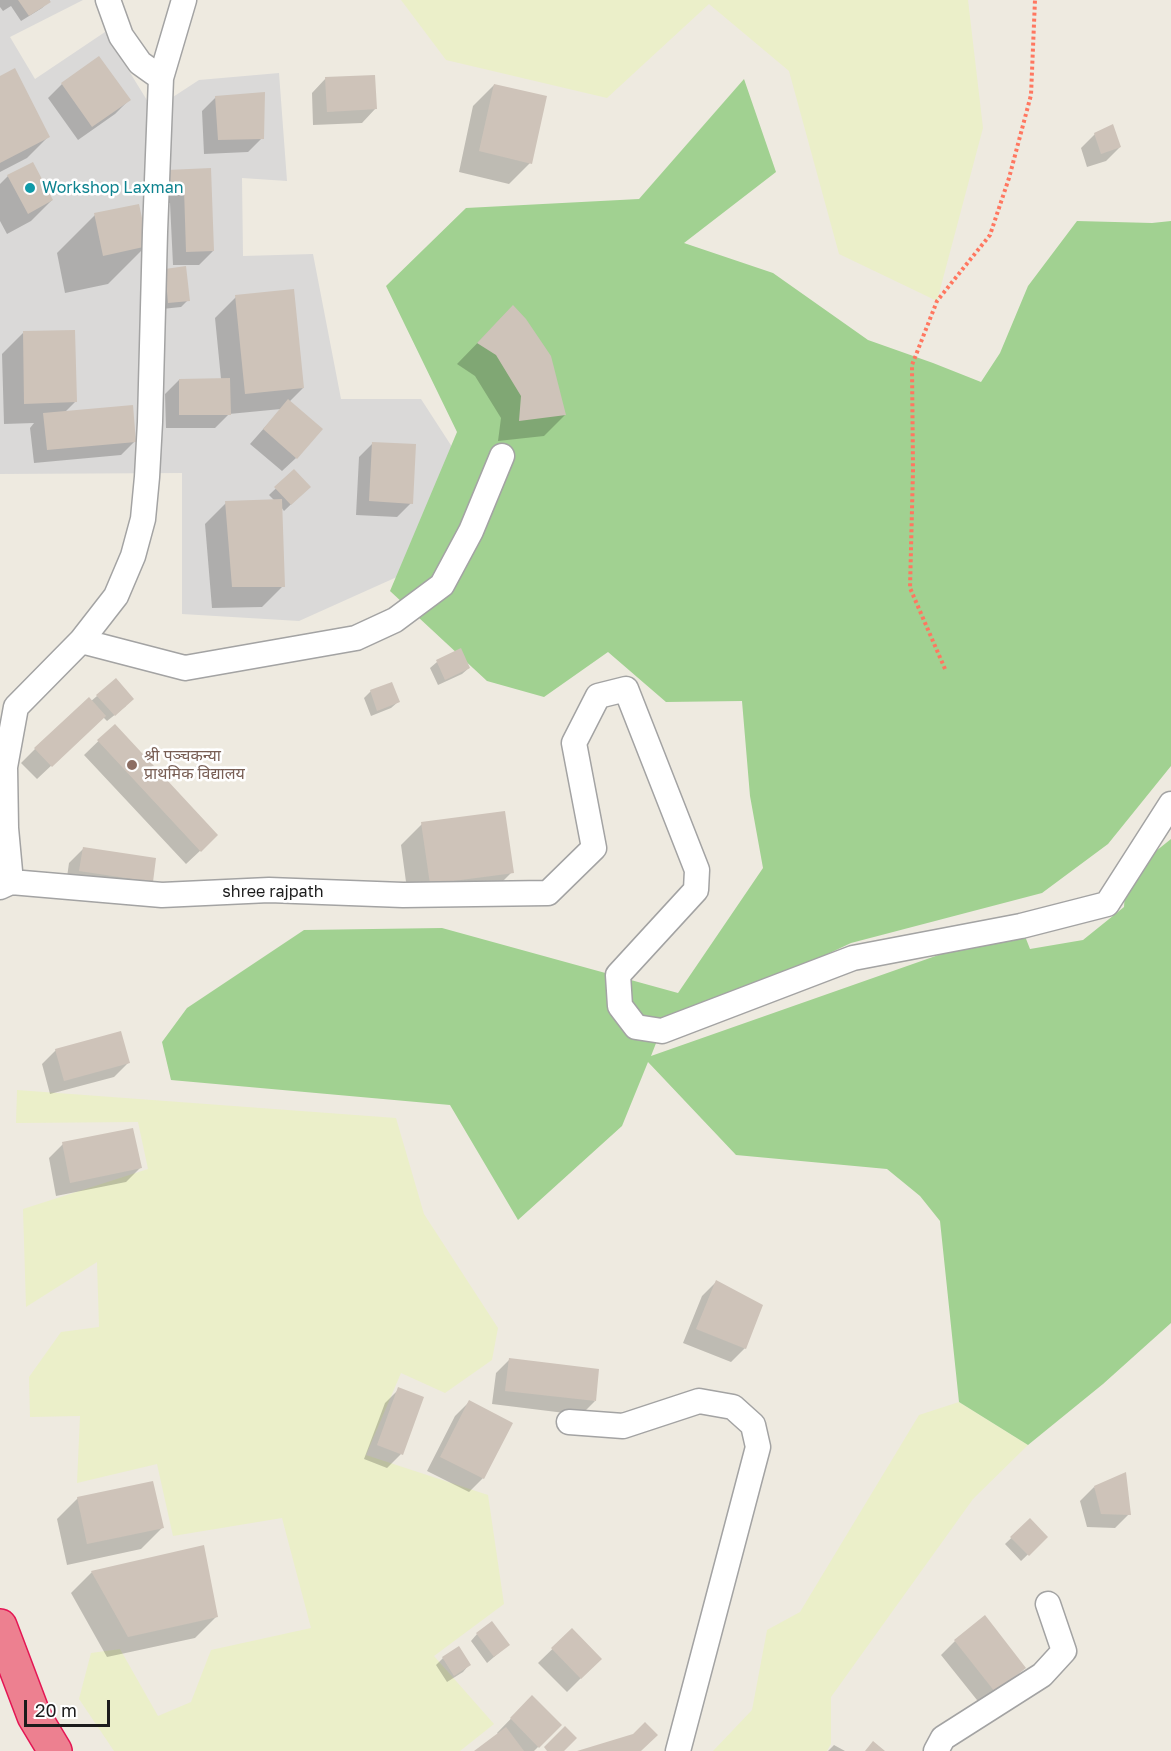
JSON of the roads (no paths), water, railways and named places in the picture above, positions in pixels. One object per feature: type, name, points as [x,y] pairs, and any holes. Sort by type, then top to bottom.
[{"type":"highway","points":[[0,1626],[34,1716],[55,1751]]},
{"type":"street","points":[[108,0],[121,36],[140,63],[161,78]]},
{"type":"street","points":[[6,884],[5,767],[16,707],[81,641],[116,596],[133,556],[143,519],[150,422],[161,78],[184,0]]},
{"type":"street","points":[[81,641],[185,668],[356,638],[395,620],[442,585],[471,531],[502,456]]},
{"type":"street","name":"shree rajpath","points":[[6,884],[162,895],[269,890],[403,895],[548,893],[594,848],[574,742],[598,696],[626,689],[697,870],[696,890],[618,975],[620,1006],[636,1027],[662,1031],[853,958],[1021,926],[1107,904],[1171,804]]},
{"type":"street","points":[[569,1422],[623,1426],[699,1401],[733,1407],[753,1425],[758,1447],[678,1751]]},
{"type":"street","points":[[936,1751],[943,1738],[1042,1675],[1064,1651],[1048,1604]]},
{"type":"place","name":"Workshop Laxman","points":[[30,188]]},
{"type":"place","name":"श्री पञ्चकन्या प्राथमिक विद्यालय","points":[[132,765]]}]
